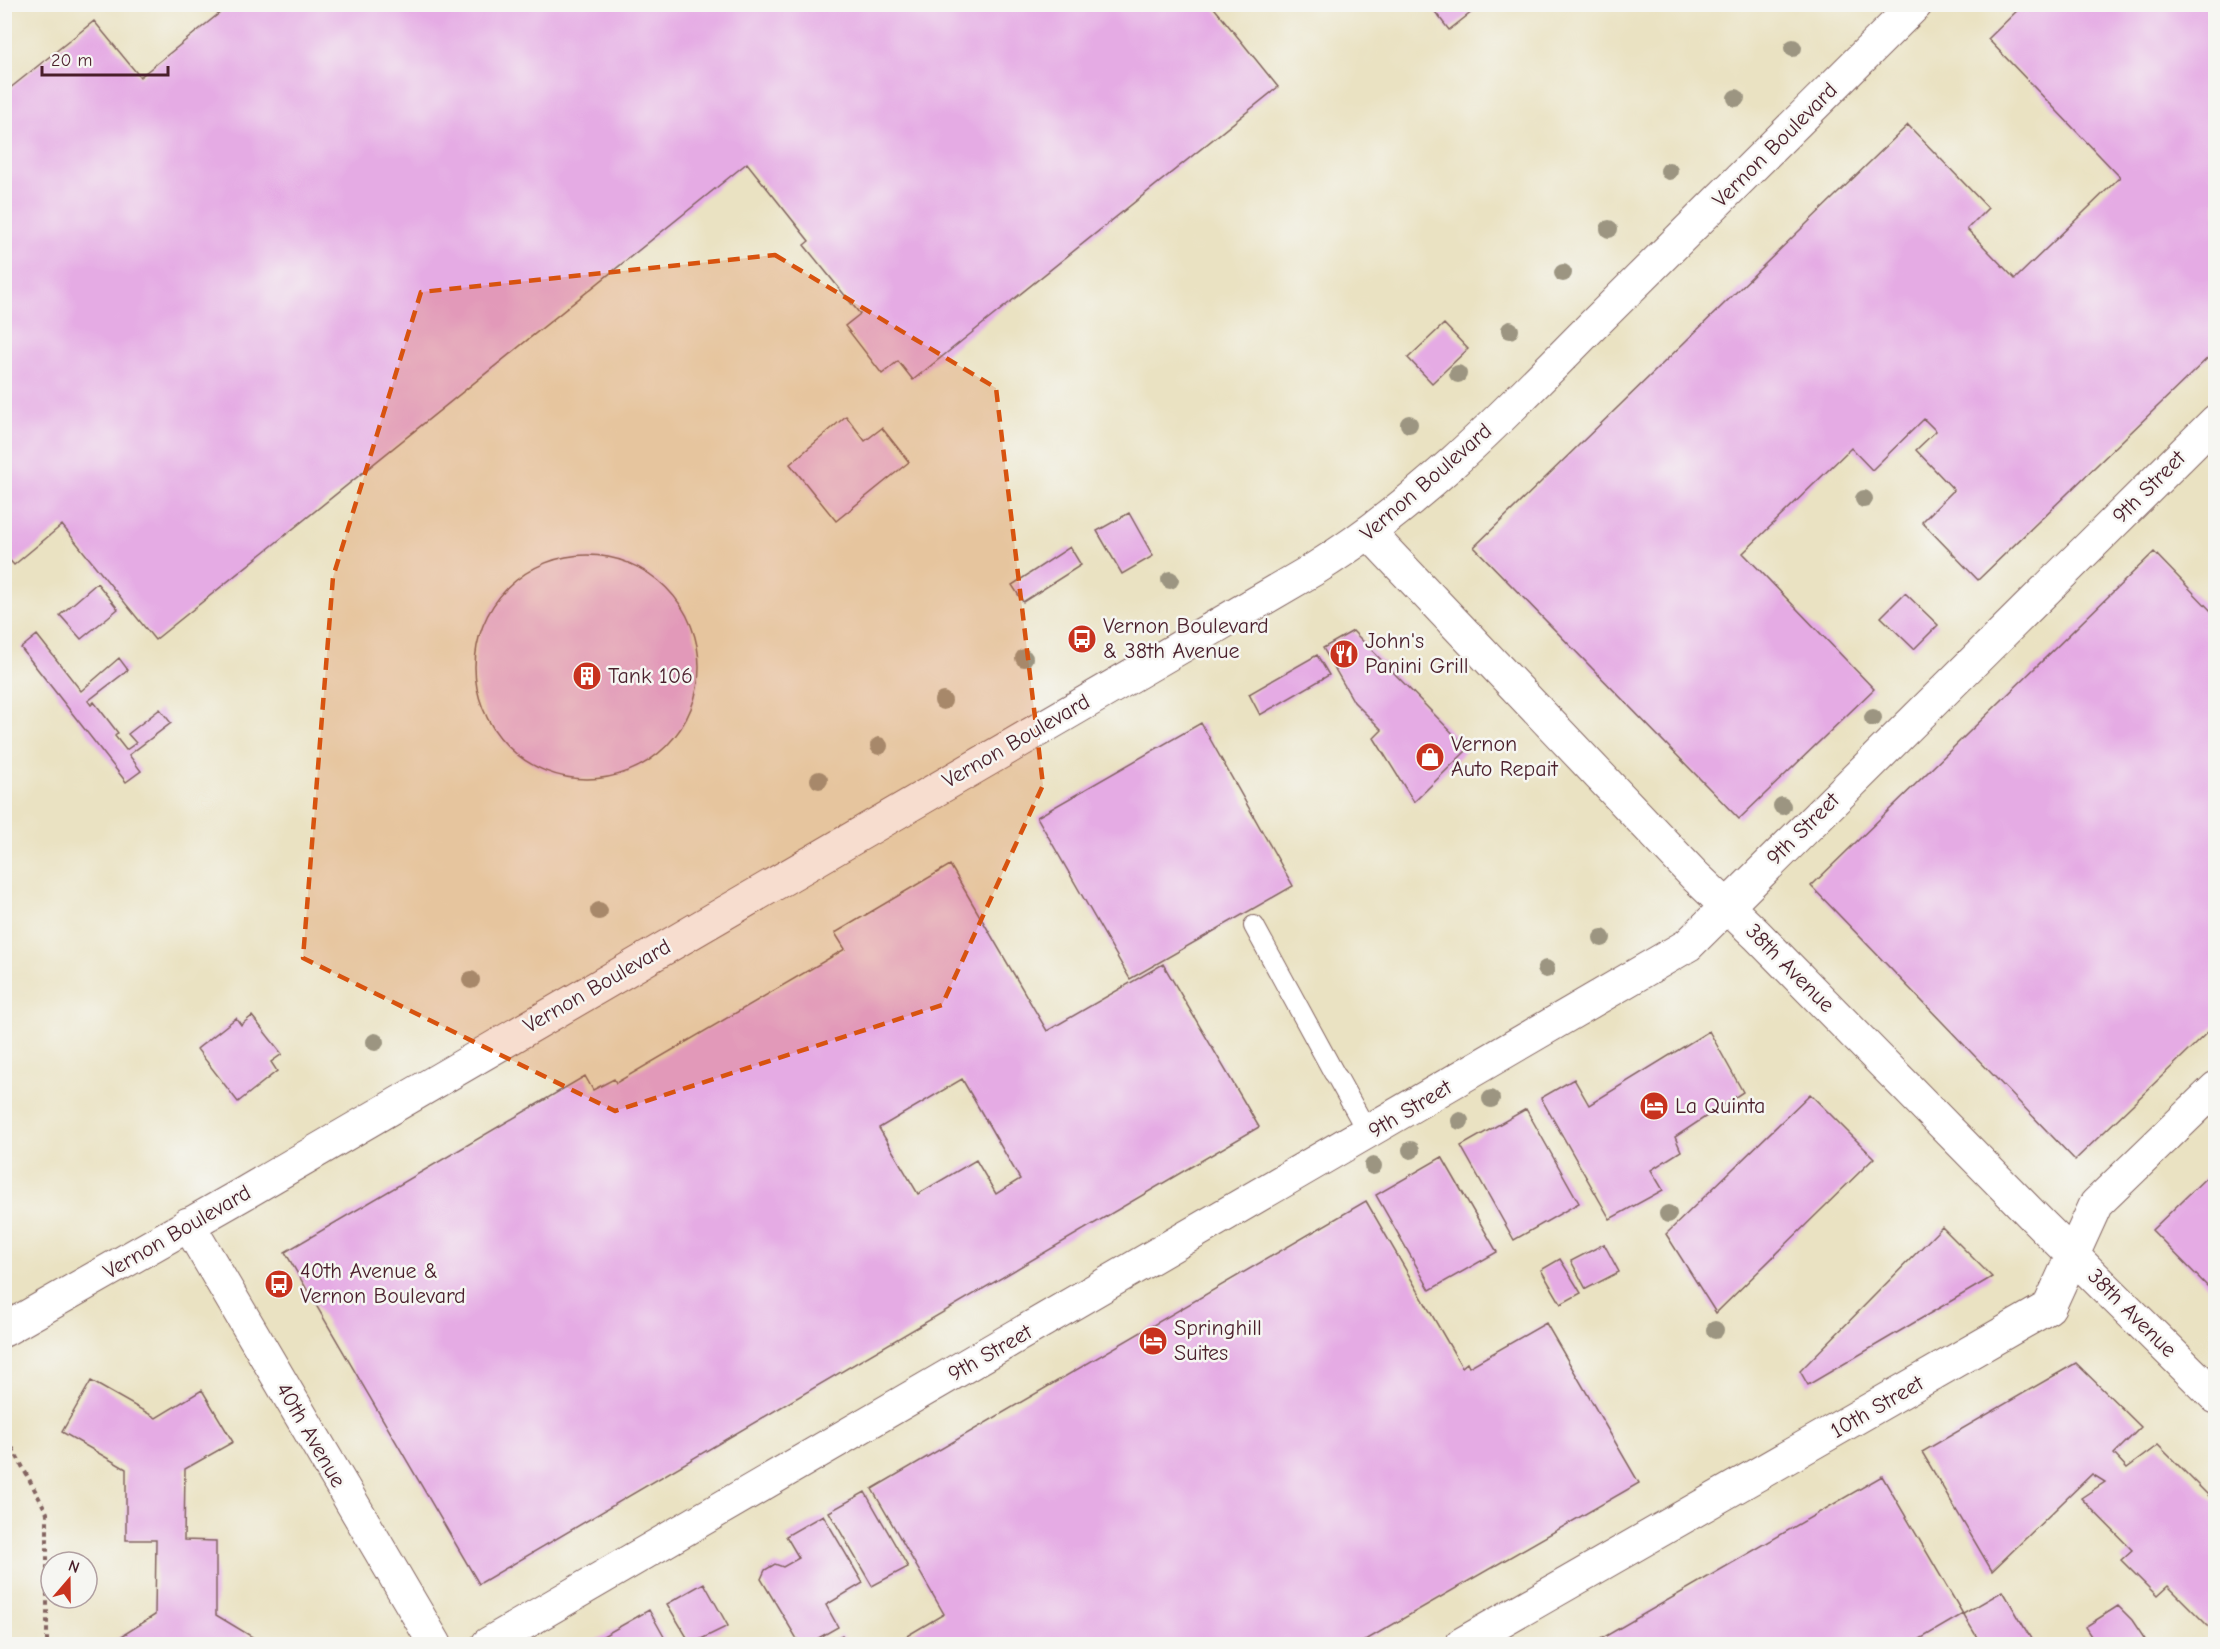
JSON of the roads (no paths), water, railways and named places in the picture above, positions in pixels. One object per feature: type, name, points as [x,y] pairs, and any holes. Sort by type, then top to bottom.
[{"type":"street","name":"Vernon Boulevard","points":[[4,1330],[1316,568],[1370,534],[1430,485],[1519,400],[1916,4]]},
{"type":"street","name":"9th Street","points":[[488,1644],[1688,945],[1726,904],[2216,421]]},
{"type":"street","name":"38th Avenue","points":[[1370,534],[1695,876],[1726,904],[2216,1397]]},
{"type":"street","name":"10th Street","points":[[1462,1644],[2049,1307],[2096,1204],[2216,1088]]},
{"type":"street","name":"40th Avenue","points":[[188,1224],[435,1644]]},
{"type":"lane","points":[[1254,926],[1368,1133]]},
{"type":"place","name":"Vernon Boulevard & 38th Avenue","points":[[1082,639]]},
{"type":"place","name":"John's Panini Grill","points":[[1344,654]]},
{"type":"place","name":"Tank 106","points":[[587,676]]},
{"type":"place","name":"Vernon Auto Repait","points":[[1430,757]]},
{"type":"place","name":"La Quinta","points":[[1654,1106]]},
{"type":"place","name":"40th Avenue & Vernon Boulevard","points":[[279,1284]]},
{"type":"place","name":"Springhill Suites","points":[[1153,1341]]}]
